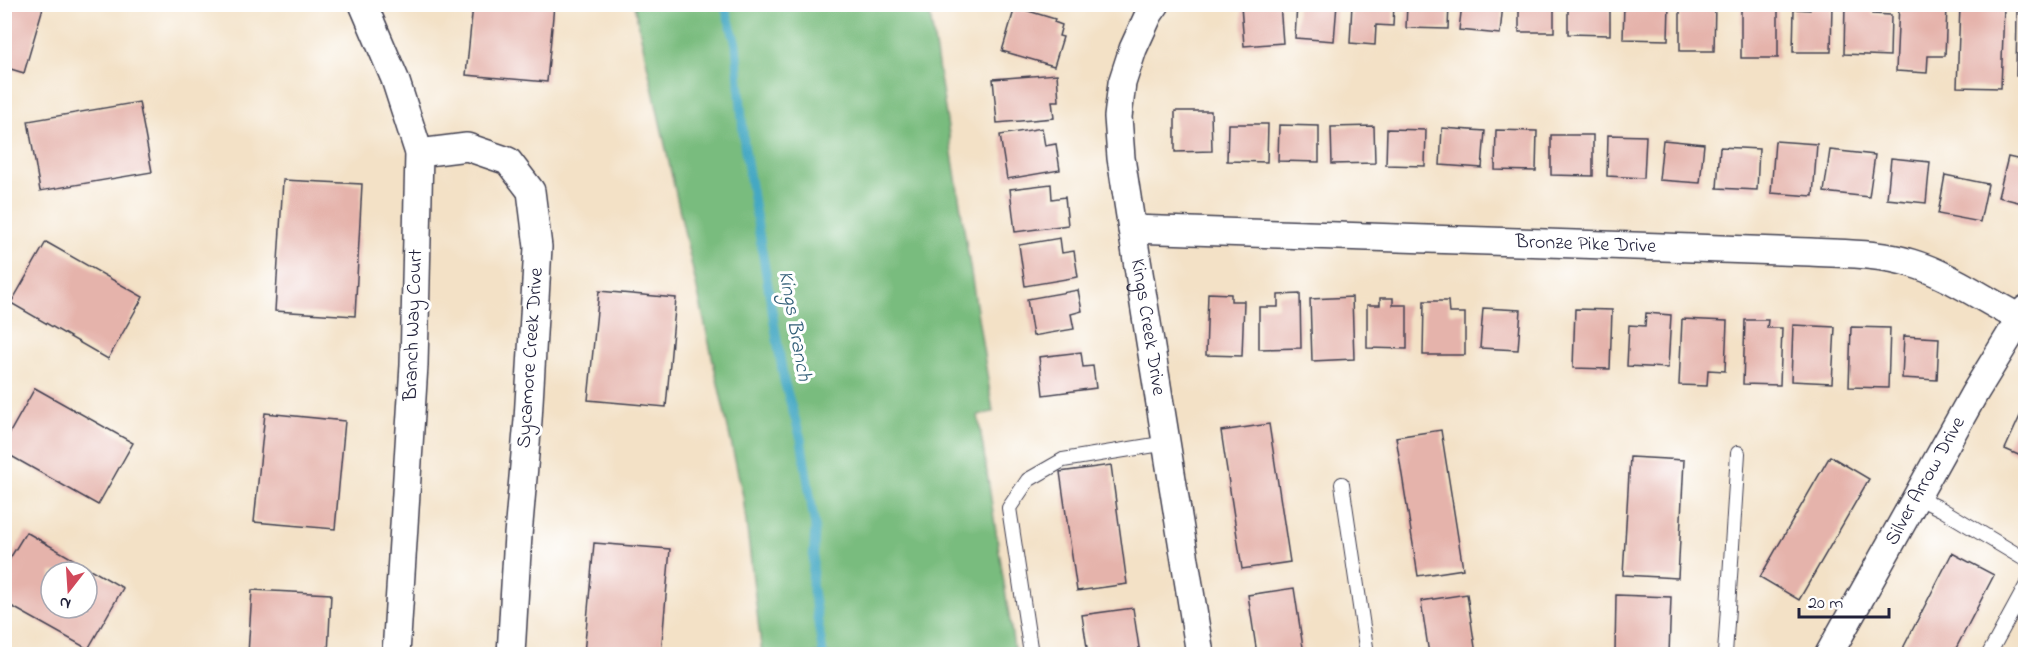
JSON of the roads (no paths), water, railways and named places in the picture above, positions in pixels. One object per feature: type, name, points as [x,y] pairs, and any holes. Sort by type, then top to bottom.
[{"type":"street","name":"Branch Way Court","points":[[363,4],[395,79],[419,153],[414,365],[396,654]]},
{"type":"street","name":"Kings Creek Drive","points":[[1156,4],[1133,49],[1122,82],[1118,117],[1121,158],[1200,654]]},
{"type":"street","name":"Sycamore Creek Drive","points":[[419,153],[467,147],[508,161],[531,191],[538,247],[511,654]]},
{"type":"street","name":"Bronze Pike Drive","points":[[1132,229],[1879,256],[1910,262],[1942,275],[2024,316]]},
{"type":"street","name":"Silver Arrow Drive","points":[[1829,654],[1974,394],[2024,316]]},
{"type":"lane","points":[[1031,654],[1009,508],[1028,480],[1063,460],[1167,442]]},
{"type":"lane","points":[[1725,654],[1738,453]]},
{"type":"lane","points":[[1342,484],[1367,654]]},
{"type":"lane","points":[[1917,497],[2025,560]]},
{"type":"lane","points":[[1989,654],[2025,586]]},
{"type":"waterway","name":"Kings Branch","points":[[724,4],[736,44],[744,144],[784,381],[801,439],[815,527],[812,584],[823,654]]}]
